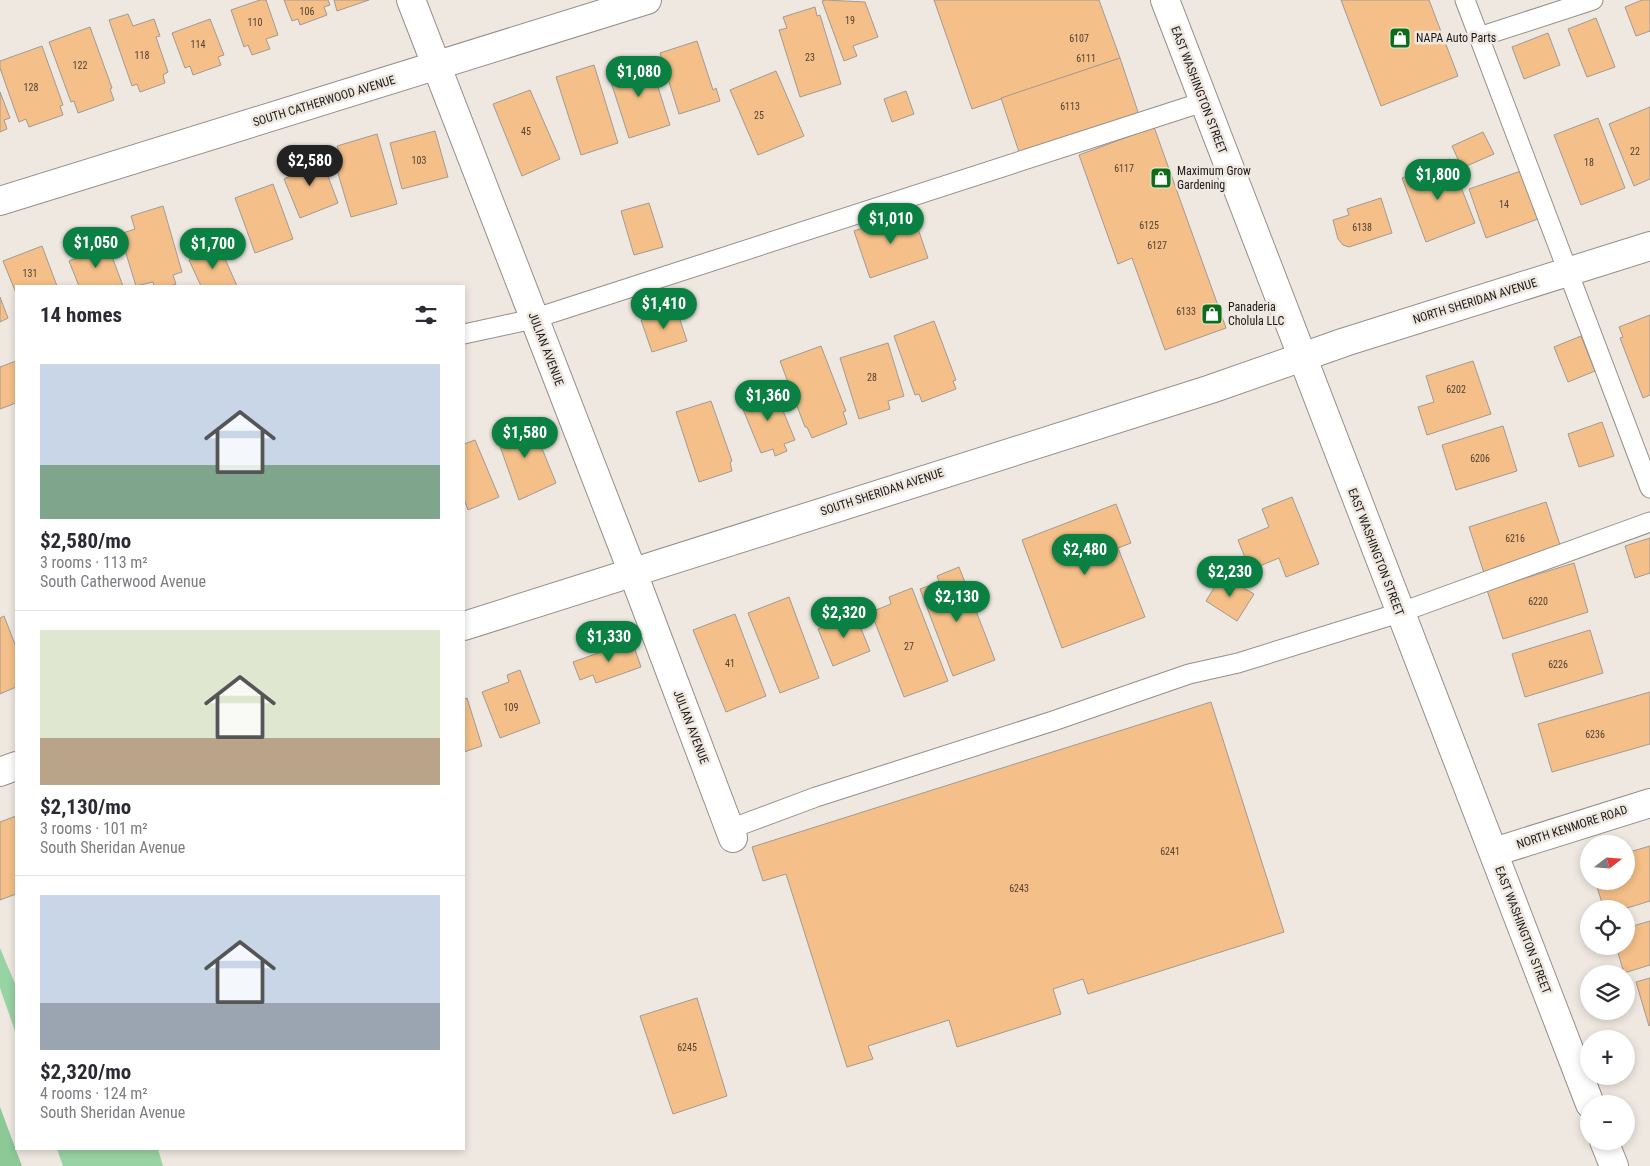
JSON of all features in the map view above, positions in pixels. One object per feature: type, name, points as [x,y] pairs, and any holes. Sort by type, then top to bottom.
[{"type":"street","name":"JULIAN AVENUE","points":[[411,0],[633,572],[732,834]]},
{"type":"street","name":"SOUTH CATHERWOOD AVENUE","points":[[0,201],[647,0]]},
{"type":"street","name":"EAST WASHINGTON STREET","points":[[1165,0],[1399,613],[1494,852],[1587,1095]]},
{"type":"street","name":"NORTH SHERIDAN AVENUE","points":[[1301,358],[1345,342],[1650,246]]},
{"type":"street","name":"SOUTH SHERIDAN AVENUE","points":[[465,626],[1211,389],[1301,358]]},
{"type":"street","points":[[0,772],[15,766]]},
{"type":"street","name":"NORTH KENMORE ROAD","points":[[1494,852],[1650,803]]},
{"type":"street","points":[[1608,1150],[1614,1166]]},
{"type":"lane","points":[[1465,0],[1537,186],[1566,272],[1650,488]]},
{"type":"lane","points":[[1479,36],[1593,0]]},
{"type":"lane","points":[[465,334],[534,318],[1203,102]]},
{"type":"lane","points":[[732,834],[816,797],[1053,721],[1188,674],[1238,663],[1399,613],[1650,522]]},
{"type":"green space","points":[[0,948],[15,984],[15,1031],[0,988]]},
{"type":"green space","points":[[0,1107],[22,1166],[0,1166]]},
{"type":"green space","points":[[57,1150],[158,1150],[163,1166],[63,1166]]},
{"type":"building","points":[[260,0],[266,0],[278,35],[266,39],[270,49],[252,55],[248,45],[244,47],[231,10]]},
{"type":"building","points":[[284,0],[328,0],[330,5],[324,7],[327,15],[300,25],[298,19],[292,21]]},
{"type":"building","points":[[334,0],[369,0],[337,11]]},
{"type":"building","points":[[934,0],[1099,0],[1120,58],[972,109]]},
{"type":"building","name":"NAPA Auto Parts","points":[[1341,0],[1429,0],[1458,76],[1381,106]]},
{"type":"building","points":[[1642,0],[1650,0],[1650,31],[1636,36],[1625,7]]},
{"type":"building","points":[[822,1],[865,2],[878,37],[853,46],[857,56],[844,61]]},
{"type":"building","points":[[815,7],[817,16],[820,15],[841,84],[800,97],[779,30],[787,28],[783,17]]},
{"type":"building","points":[[128,14],[133,26],[154,19],[160,36],[156,37],[168,72],[163,75],[165,83],[140,92],[137,84],[132,86],[109,20]]},
{"type":"building","points":[[1596,18],[1615,67],[1587,77],[1568,29]]},
{"type":"building","points":[[210,19],[224,55],[218,57],[221,65],[193,75],[190,66],[185,68],[172,33]]},
{"type":"building","points":[[90,27],[112,88],[110,89],[114,100],[78,113],[74,101],[71,102],[49,42]]},
{"type":"building","points":[[1548,33],[1560,65],[1524,79],[1512,47]]},
{"type":"building","points":[[697,41],[713,90],[716,88],[720,101],[679,114],[660,53]]},
{"type":"building","points":[[42,46],[63,105],[60,106],[63,115],[29,127],[26,119],[19,122],[0,68],[0,61]]},
{"type":"building","points":[[645,57],[648,66],[651,65],[670,125],[629,138],[610,79],[613,78],[610,69]]},
{"type":"building","points":[[1120,58],[1139,115],[1020,155],[1001,98]]},
{"type":"building","points":[[594,65],[618,143],[581,155],[556,77]]},
{"type":"building","points":[[776,71],[804,136],[758,155],[730,90]]},
{"type":"building","points":[[530,90],[560,159],[522,176],[493,104]]},
{"type":"building","points":[[906,91],[914,114],[892,122],[884,99]]},
{"type":"building","points":[[0,92],[10,118],[4,120],[7,129],[0,132]]},
{"type":"building","points":[[1650,107],[1650,179],[1634,186],[1609,124]]},
{"type":"building","points":[[1598,118],[1625,188],[1581,205],[1554,135]]},
{"type":"building","points":[[1154,127],[1226,328],[1165,350],[1132,258],[1118,264],[1079,155]]},
{"type":"building","points":[[435,131],[448,177],[402,189],[390,143]]},
{"type":"building","points":[[1483,132],[1494,154],[1462,168],[1452,146]]},
{"type":"building","points":[[377,134],[397,204],[351,217],[334,160],[341,158],[337,146]]},
{"type":"building","points":[[313,156],[317,166],[323,163],[338,203],[300,218],[284,179],[290,176],[286,167]]},
{"type":"building","points":[[1450,159],[1475,223],[1426,242],[1402,178]]},
{"type":"building","points":[[1521,171],[1538,219],[1486,238],[1469,189]]},
{"type":"building","points":[[273,184],[293,239],[255,253],[235,198]]},
{"type":"building","points":[[1381,198],[1392,233],[1349,247],[1343,245],[1338,239],[1333,220],[1349,215],[1347,209]]},
{"type":"building","points":[[649,203],[663,247],[634,255],[621,211]]},
{"type":"building","points":[[163,206],[182,272],[173,275],[176,284],[154,285],[153,282],[136,285],[120,234],[135,229],[131,216]]},
{"type":"building","points":[[912,211],[928,258],[870,278],[854,231]]},
{"type":"building","points":[[42,246],[57,285],[15,285],[15,291],[3,261]]},
{"type":"building","points":[[108,246],[123,285],[79,285],[69,261]]},
{"type":"building","points":[[216,248],[219,254],[222,252],[237,285],[201,285],[189,260]]},
{"type":"building","points":[[0,297],[8,318],[0,322]]},
{"type":"building","points":[[676,308],[687,341],[652,352],[641,320]]},
{"type":"building","points":[[1650,315],[1650,395],[1643,398],[1620,338],[1623,337],[1619,327]]},
{"type":"building","points":[[934,321],[956,380],[953,381],[956,389],[922,402],[919,394],[915,395],[894,336]]},
{"type":"building","points":[[1581,336],[1595,371],[1568,382],[1554,347]]},
{"type":"building","points":[[888,343],[904,396],[888,401],[890,409],[859,419],[840,358]]},
{"type":"building","points":[[821,346],[846,411],[843,412],[847,424],[812,438],[807,427],[805,427],[780,361]]},
{"type":"building","points":[[15,361],[15,403],[0,409],[0,367]]},
{"type":"building","points":[[1473,361],[1491,414],[1427,435],[1418,407],[1434,402],[1426,376]]},
{"type":"building","points":[[774,389],[795,440],[784,444],[787,451],[775,456],[773,449],[761,453],[740,402]]},
{"type":"building","points":[[711,401],[732,461],[730,462],[732,471],[699,482],[676,412]]},
{"type":"building","points":[[530,419],[556,483],[519,500],[495,432]]},
{"type":"building","points":[[1602,422],[1614,456],[1579,467],[1568,434]]},
{"type":"building","points":[[1503,426],[1517,471],[1456,490],[1442,445]]},
{"type":"building","points":[[475,440],[499,497],[468,510],[465,502],[465,444]]},
{"type":"building","points":[[1292,497],[1319,564],[1286,577],[1279,558],[1250,570],[1238,540],[1269,527],[1262,509]]},
{"type":"building","points":[[1546,502],[1561,548],[1484,573],[1469,527]]},
{"type":"building","points":[[1116,504],[1131,543],[1118,548],[1145,617],[1062,648],[1022,540]]},
{"type":"building","points":[[1650,538],[1650,573],[1635,578],[1625,546]]},
{"type":"building","points":[[1574,563],[1588,612],[1503,639],[1487,590]]},
{"type":"building","points":[[959,567],[995,660],[953,676],[920,589],[939,582],[937,576]]},
{"type":"building","points":[[1222,575],[1254,594],[1237,621],[1206,601]]},
{"type":"building","points":[[912,588],[948,681],[904,697],[871,612],[891,604],[889,597]]},
{"type":"building","points":[[789,597],[819,678],[780,693],[748,613]]},
{"type":"building","points":[[841,613],[844,621],[856,616],[870,651],[833,666],[818,629],[830,624],[828,619]]},
{"type":"building","points":[[735,614],[766,696],[726,712],[693,630]]},
{"type":"building","points":[[4,616],[15,644],[15,687],[0,694],[0,618]]},
{"type":"building","points":[[1590,630],[1603,673],[1525,697],[1512,654]]},
{"type":"building","points":[[632,641],[641,667],[596,683],[593,675],[580,680],[573,662]]},
{"type":"building","points":[[520,670],[540,723],[500,738],[482,692],[509,682],[507,675]]},
{"type":"building","points":[[1650,692],[1650,744],[1552,772],[1538,724]]},
{"type":"building","points":[[467,698],[482,746],[465,752],[465,699]]},
{"type":"building","points":[[1211,702],[1284,932],[1088,994],[1083,979],[1053,989],[1061,1014],[957,1047],[949,1020],[868,1046],[873,1059],[847,1067],[786,874],[763,881],[752,847]]},
{"type":"building","points":[[15,816],[15,894],[0,900],[0,822]]},
{"type":"building","points":[[1650,846],[1650,901],[1635,906],[1635,900],[1601,900],[1598,890],[1635,890],[1635,850]]},
{"type":"building","points":[[1650,921],[1650,965],[1635,970],[1635,965],[1622,965],[1619,955],[1635,955],[1635,925]]},
{"type":"building","points":[[1650,978],[1650,1025],[1649,1026],[1636,982]]},
{"type":"building","points":[[697,998],[727,1096],[673,1114],[640,1016]]},
{"type":"place","name":"NAPA Auto Parts","points":[[1400,38]]},
{"type":"place","name":"Maximum Grow Gardening","points":[[1161,178]]},
{"type":"place","name":"Panaderia Cholula LLC","points":[[1212,314]]}]
